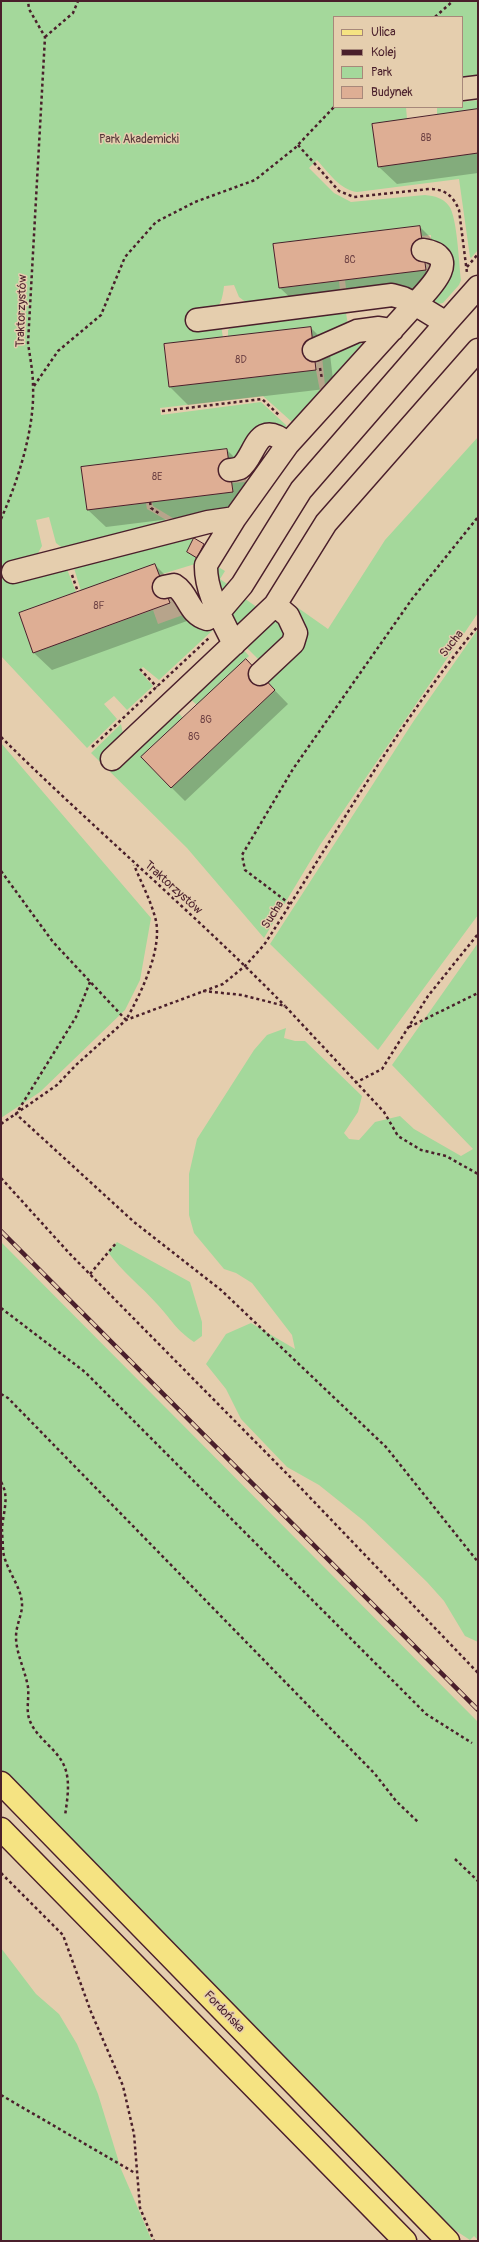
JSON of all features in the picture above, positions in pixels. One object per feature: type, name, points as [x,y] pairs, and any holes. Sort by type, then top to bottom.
[{"type":"main road","name":"Fordońska","points":[[1,1783],[448,2241]]},
{"type":"main road","points":[[1,1829],[405,2241]]},
{"type":"street","points":[[463,89],[478,87]]},
{"type":"street","points":[[234,644],[219,612],[206,576],[206,565],[235,518],[288,444],[440,276],[442,270],[438,256],[432,251],[423,250]]},
{"type":"street","points":[[164,587],[174,585],[179,588],[193,613],[200,617],[206,619],[219,612],[242,585],[301,490],[446,323],[473,281]]},
{"type":"street","points":[[197,320],[392,295],[403,298],[415,304],[446,323]]},
{"type":"street","points":[[316,350],[357,331],[379,328],[392,330]]},
{"type":"street","points":[[112,759],[275,606],[326,523],[478,350]]},
{"type":"street","points":[[230,470],[239,469],[244,464],[259,440],[264,436],[279,437],[288,444]]},
{"type":"street","points":[[13,572],[208,522],[235,518]]},
{"type":"street","points":[[260,674],[293,643],[296,633],[288,616],[275,606]]},
{"type":"path","points":[[28,1],[29,9],[45,37],[74,13],[78,1]]},
{"type":"path","points":[[436,16],[453,1]]},
{"type":"path","name":"Traktorzystów","points":[[1,520],[22,461],[32,413],[34,386],[28,343],[45,37]]},
{"type":"path","points":[[34,386],[58,351],[101,315],[125,257],[156,222],[195,202],[255,180],[298,145],[333,108]]},
{"type":"path","points":[[298,145],[339,191],[346,195],[354,197],[429,188],[447,192],[456,202],[459,210],[466,268],[473,281]]},
{"type":"path","points":[[466,268],[478,254]]},
{"type":"path","points":[[316,350],[323,384]]},
{"type":"path","points":[[162,411],[262,399],[282,418]]},
{"type":"path","points":[[290,904],[245,870],[242,855],[293,769],[412,598],[478,517]]},
{"type":"path","name":"Sucha","points":[[1,1124],[57,1085],[76,1065],[126,1020],[223,984],[245,966],[264,945],[395,740],[454,655],[478,626]]},
{"type":"path","points":[[140,669],[157,687]]},
{"type":"path","points":[[1,737],[134,864]]},
{"type":"path","name":"Traktorzystów","points":[[134,864],[245,966],[285,1006],[355,1083],[384,1112],[398,1136],[421,1150],[446,1156],[478,1174]]},
{"type":"path","name":"Traktorzystów","points":[[126,1020],[139,998],[152,961],[156,938],[155,918],[134,864]]},
{"type":"path","points":[[1,871],[52,942],[126,1020]]},
{"type":"path","points":[[355,1083],[382,1069],[428,996],[478,934]]},
{"type":"path","points":[[90,982],[76,1017],[16,1114],[134,1222],[221,1290],[386,1447],[478,1562]]},
{"type":"path","points":[[202,991],[242,995],[285,1006]]},
{"type":"path","points":[[408,1028],[478,993]]},
{"type":"path","points":[[1,1178],[50,1234],[297,1484],[478,1674]]},
{"type":"path","points":[[90,1274],[117,1242]]},
{"type":"path","points":[[1,1308],[85,1372],[426,1714],[472,1743]]},
{"type":"path","points":[[1,1394],[8,1398],[375,1774],[396,1801],[418,1822]]},
{"type":"path","points":[[1,1482],[7,1500],[2,1529],[4,1552],[20,1593],[22,1607],[17,1623],[16,1638],[27,1685],[29,1699],[28,1712],[31,1723],[38,1734],[58,1756],[66,1770],[68,1792],[65,1816]]},
{"type":"path","points":[[455,1859],[478,1881]]},
{"type":"path","points":[[1,1873],[63,1934],[91,2012],[123,2086],[134,2134],[140,2208],[154,2241]]},
{"type":"path","points":[[1,2095],[136,2173]]},
{"type":"green space","name":"Park Akademicki","points":[[1,1],[478,1],[478,83],[466,81],[463,79],[463,16],[333,16],[333,108],[406,108],[407,119],[372,124],[378,167],[478,153],[478,250],[471,258],[459,179],[357,192],[351,191],[340,184],[317,160],[309,168],[334,193],[351,202],[425,195],[444,201],[452,211],[456,230],[461,280],[459,285],[443,303],[438,304],[431,298],[431,235],[422,236],[420,226],[273,244],[279,288],[339,281],[340,290],[344,296],[251,306],[239,297],[234,285],[224,286],[221,302],[214,310],[188,315],[190,329],[221,325],[223,338],[164,344],[169,387],[316,370],[320,391],[292,422],[263,396],[160,408],[161,415],[261,402],[286,425],[287,429],[283,434],[229,465],[227,449],[81,467],[87,510],[146,503],[147,509],[175,525],[65,550],[56,543],[49,517],[36,520],[42,546],[35,558],[65,564],[76,592],[19,613],[33,653],[153,610],[158,624],[183,615],[196,624],[212,626],[213,630],[159,680],[143,667],[139,670],[153,686],[127,710],[114,696],[104,704],[117,719],[87,748],[1,656]]},
{"type":"green space","points":[[478,100],[478,109],[437,115],[437,108],[463,108],[463,102]]},
{"type":"green space","points":[[426,270],[427,275],[409,291],[351,295],[346,289],[345,280]]},
{"type":"green space","points":[[346,313],[348,325],[313,341],[311,327],[228,337],[228,330],[232,327]]},
{"type":"green space","points":[[363,338],[361,345],[325,386],[322,356]]},
{"type":"green space","points":[[478,437],[478,613],[320,845],[264,938],[187,848],[91,753],[121,724],[123,734],[175,709],[183,718],[141,757],[171,788],[275,690],[266,680],[297,650],[284,598],[328,629],[385,540]]},
{"type":"green space","points":[[246,482],[227,511],[181,523],[153,506],[152,502],[233,492],[232,483]]},
{"type":"green space","points":[[194,538],[187,552],[197,558],[195,564],[159,575],[155,564],[81,591],[74,568]]},
{"type":"green space","points":[[215,565],[225,571],[220,579],[230,586],[226,589],[218,587]]},
{"type":"green space","points":[[241,596],[261,610],[240,626],[234,624],[228,614]]},
{"type":"green space","points":[[277,617],[288,635],[263,664],[244,645]]},
{"type":"green space","points":[[478,629],[478,915],[378,1050],[270,944],[413,722]]},
{"type":"green space","points":[[241,647],[249,656],[197,705],[188,697]]},
{"type":"green space","points":[[1,743],[151,918],[140,980],[125,1010],[40,1092],[1,1118]]},
{"type":"green space","points":[[478,943],[478,1642],[465,1636],[444,1601],[427,1582],[364,1521],[319,1485],[287,1467],[241,1419],[226,1389],[206,1364],[226,1334],[251,1323],[295,1349],[292,1335],[252,1283],[236,1273],[224,1269],[194,1233],[189,1215],[189,1174],[197,1139],[254,1050],[267,1035],[286,1028],[284,1038],[295,1041],[305,1041],[362,1096],[358,1112],[344,1133],[349,1139],[359,1140],[375,1122],[400,1116],[414,1129],[461,1156],[473,1149],[392,1065]]},
{"type":"green space","points":[[1,1242],[478,1722],[478,2240],[474,2236],[470,2240],[441,2221],[1,1771]]},
{"type":"green space","points":[[117,1242],[190,1282],[202,1322],[202,1336],[194,1342],[188,1338],[178,1329],[151,1297],[119,1266],[108,1252]]},
{"type":"green space","points":[[1,1948],[36,1994],[59,2014],[77,2044],[98,2094],[121,2169],[152,2241],[1,2241]]},
{"type":"building","points":[[478,109],[478,153],[378,167],[372,124]]},
{"type":"building","points":[[420,226],[426,270],[279,288],[273,244]]},
{"type":"building","points":[[311,327],[316,370],[169,387],[164,344]]},
{"type":"building","points":[[227,449],[233,492],[87,510],[81,467]]},
{"type":"building","points":[[194,538],[204,544],[197,558],[187,552]]},
{"type":"building","points":[[155,564],[170,603],[33,653],[19,613]]},
{"type":"building","points":[[246,659],[275,690],[171,788],[141,757]]},
{"type":"railway","points":[[1,1231],[478,1710]]}]
